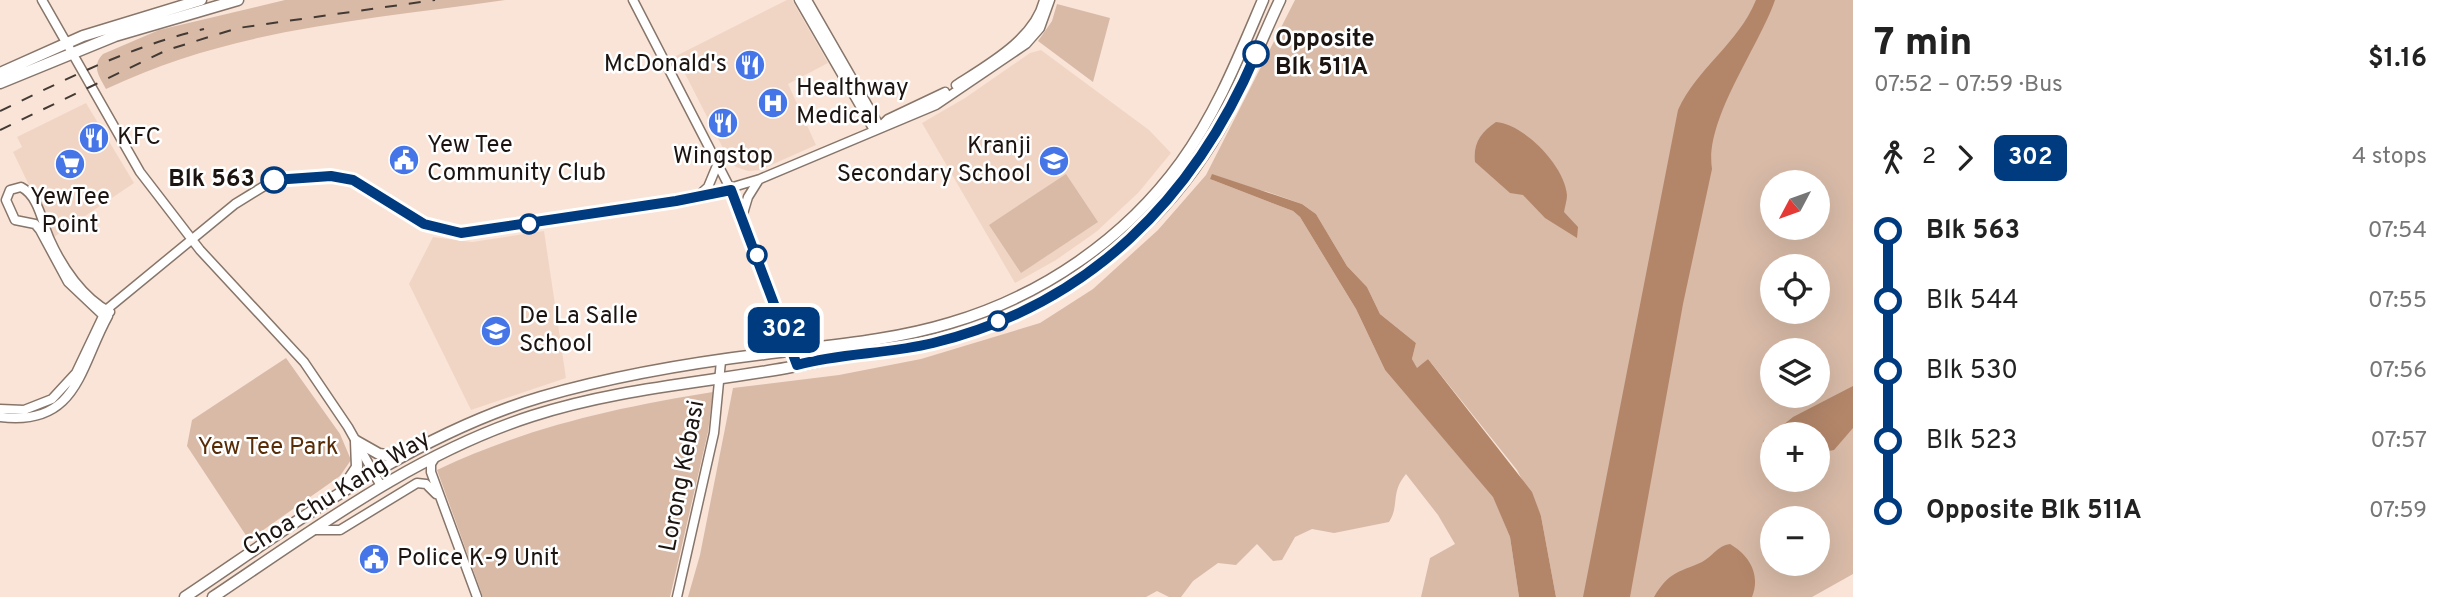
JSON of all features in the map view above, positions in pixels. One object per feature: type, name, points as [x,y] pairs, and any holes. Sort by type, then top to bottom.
[{"type":"main road","points":[[0,73],[201,0]]},
{"type":"main road","points":[[0,83],[70,47],[238,0]]},
{"type":"main road","name":"Choa Chu Kang Way","points":[[185,597],[373,473],[468,425],[538,398],[605,381],[950,323],[1022,295],[1099,247],[1144,206],[1193,144],[1233,72],[1264,0]]},
{"type":"main road","name":"Choa Chu Kang Way","points":[[213,597],[381,486],[438,454],[532,416],[573,404],[720,377],[931,344],[976,330],[1034,306],[1107,259],[1164,206],[1203,156],[1231,108],[1280,0]]},
{"type":"main road","points":[[780,318],[800,336],[823,346]]},
{"type":"main road","points":[[762,354],[778,332],[780,318]]},
{"type":"main road","points":[[356,441],[390,457],[403,457]]},
{"type":"main road","points":[[336,496],[354,475],[358,456],[356,441]]},
{"type":"street","points":[[43,0],[140,172],[192,240],[304,362],[356,441],[381,486]]},
{"type":"street","points":[[634,0],[731,190],[797,365]]},
{"type":"street","points":[[799,0],[877,129]]},
{"type":"street","points":[[807,0],[877,129]]},
{"type":"street","points":[[877,129],[888,120],[960,83],[1021,38],[1034,24],[1044,0]]},
{"type":"street","points":[[0,409],[17,411],[38,406],[62,390],[82,363],[107,312],[258,187],[290,177],[331,176],[353,180],[424,224],[461,233],[696,198],[731,190],[936,105],[1026,44],[1040,28],[1050,0]]},
{"type":"street","points":[[696,198],[708,187],[718,163]]},
{"type":"street","points":[[742,216],[748,197],[760,179]]},
{"type":"street","points":[[21,187],[31,195],[61,262],[78,284],[107,312],[61,272],[35,224],[15,220],[5,200],[10,190],[21,187]]},
{"type":"street","points":[[0,417],[21,420],[33,417],[46,412],[68,395],[83,376],[107,312]]},
{"type":"street","name":"Lorong Kebasi","points":[[677,597],[714,433],[721,361]]},
{"type":"street","points":[[438,454],[430,468],[478,597]]},
{"type":"street","points":[[314,530],[341,530],[417,483],[429,486],[442,501]]},
{"type":"shaded area","points":[[787,0],[792,0],[828,63],[788,84],[816,145],[760,170],[748,171],[736,167],[728,158],[676,56]]},
{"type":"shaded area","points":[[1756,0],[1775,0],[1724,106],[1716,129],[1712,169],[1683,304],[1630,597],[1583,597],[1678,110],[1696,81],[1739,30]]},
{"type":"shaded area","name":"Kranji Secondary School","points":[[1041,50],[1149,130],[1171,153],[1138,193],[1096,232],[1056,260],[1015,283],[922,123],[965,98],[1030,53]]},
{"type":"shaded area","name":"YewTee Point","points":[[86,103],[134,183],[54,237],[13,152],[22,147],[17,137]]},
{"type":"shaded area","points":[[1496,122],[1519,130],[1551,160],[1565,184],[1567,195],[1564,212],[1578,227],[1577,238],[1545,218],[1523,195],[1510,193],[1475,162],[1475,149],[1479,139]]},
{"type":"shaded area","points":[[1212,174],[1302,204],[1316,214],[1347,266],[1367,287],[1380,314],[1416,343],[1412,359],[1417,368],[1428,359],[1532,492],[1541,516],[1556,597],[1519,597],[1510,537],[1493,497],[1385,370],[1356,309],[1300,217],[1293,211],[1210,179]]},
{"type":"shaded area","name":"De La Salle School","points":[[544,231],[566,378],[471,410],[409,284],[433,237],[472,242]]},
{"type":"shaded area","points":[[1853,386],[1853,428],[1834,450],[1830,451],[1830,422],[1787,422],[1810,408],[1830,408],[1830,398]]},
{"type":"shaded area","points":[[1730,544],[1743,554],[1752,566],[1755,581],[1752,597],[1654,597],[1674,574],[1702,562]]},
{"type":"green space","points":[[285,0],[505,0],[352,21],[252,39],[154,68],[106,89],[97,71],[97,63],[103,54],[159,30]]},
{"type":"green space","points":[[1295,0],[1853,0],[1853,574],[1812,597],[1556,597],[1541,516],[1517,470],[1428,359],[1417,369],[1412,359],[1416,343],[1380,314],[1367,287],[1347,266],[1316,214],[1302,204],[1268,192],[1210,179],[1293,211],[1300,217],[1356,309],[1385,370],[1493,496],[1510,537],[1519,597],[1421,597],[1430,558],[1455,544],[1438,515],[1406,474],[1398,487],[1389,522],[1334,533],[1312,529],[1295,537],[1282,560],[1273,561],[1257,544],[1236,565],[1218,563],[1193,581],[1181,597],[1169,597],[1157,591],[1146,597],[688,597],[700,555],[733,388],[839,375],[921,359],[1040,323],[1093,289],[1158,230],[1206,175]]},
{"type":"green space","points":[[1057,4],[1110,18],[1093,82],[1038,41],[1052,21]]},
{"type":"green space","points":[[1066,174],[1098,222],[1021,273],[989,225]]},
{"type":"green space","name":"Yew Tee Park","points":[[286,358],[340,434],[351,460],[340,476],[249,540],[187,446],[192,420]]},
{"type":"green space","points":[[713,392],[708,432],[670,597],[483,597],[437,470],[505,442],[572,421]]},
{"type":"railway","points":[[0,130],[167,50],[238,28],[435,0]]},
{"type":"railway","points":[[0,111],[125,54],[204,29]]},
{"type":"bus line","name":"302","points":[[274,180],[331,176],[353,180],[424,224],[461,233],[696,198],[731,190],[797,365],[931,344],[952,338],[1034,306],[1083,277],[1142,229],[1182,185],[1225,120],[1256,54]]},
{"type":"place","name":"Opposite Blk 511A","points":[[1256,54]]},
{"type":"place","name":"McDonald's","points":[[750,65]]},
{"type":"place","name":"Healthway Medical","points":[[773,103]]},
{"type":"place","name":"Wingstop","points":[[723,123]]},
{"type":"place","name":"KFC","points":[[94,138]]},
{"type":"place","name":"Yew Tee Community Club","points":[[404,160]]},
{"type":"place","name":"Kranji Secondary School","points":[[1054,161]]},
{"type":"place","name":"YewTee Point","points":[[70,164]]},
{"type":"place","name":"Blk 563","points":[[274,180]]},
{"type":"place","name":"De La Salle School","points":[[496,331]]},
{"type":"place","name":"Police K-9 Unit","points":[[374,559]]}]
